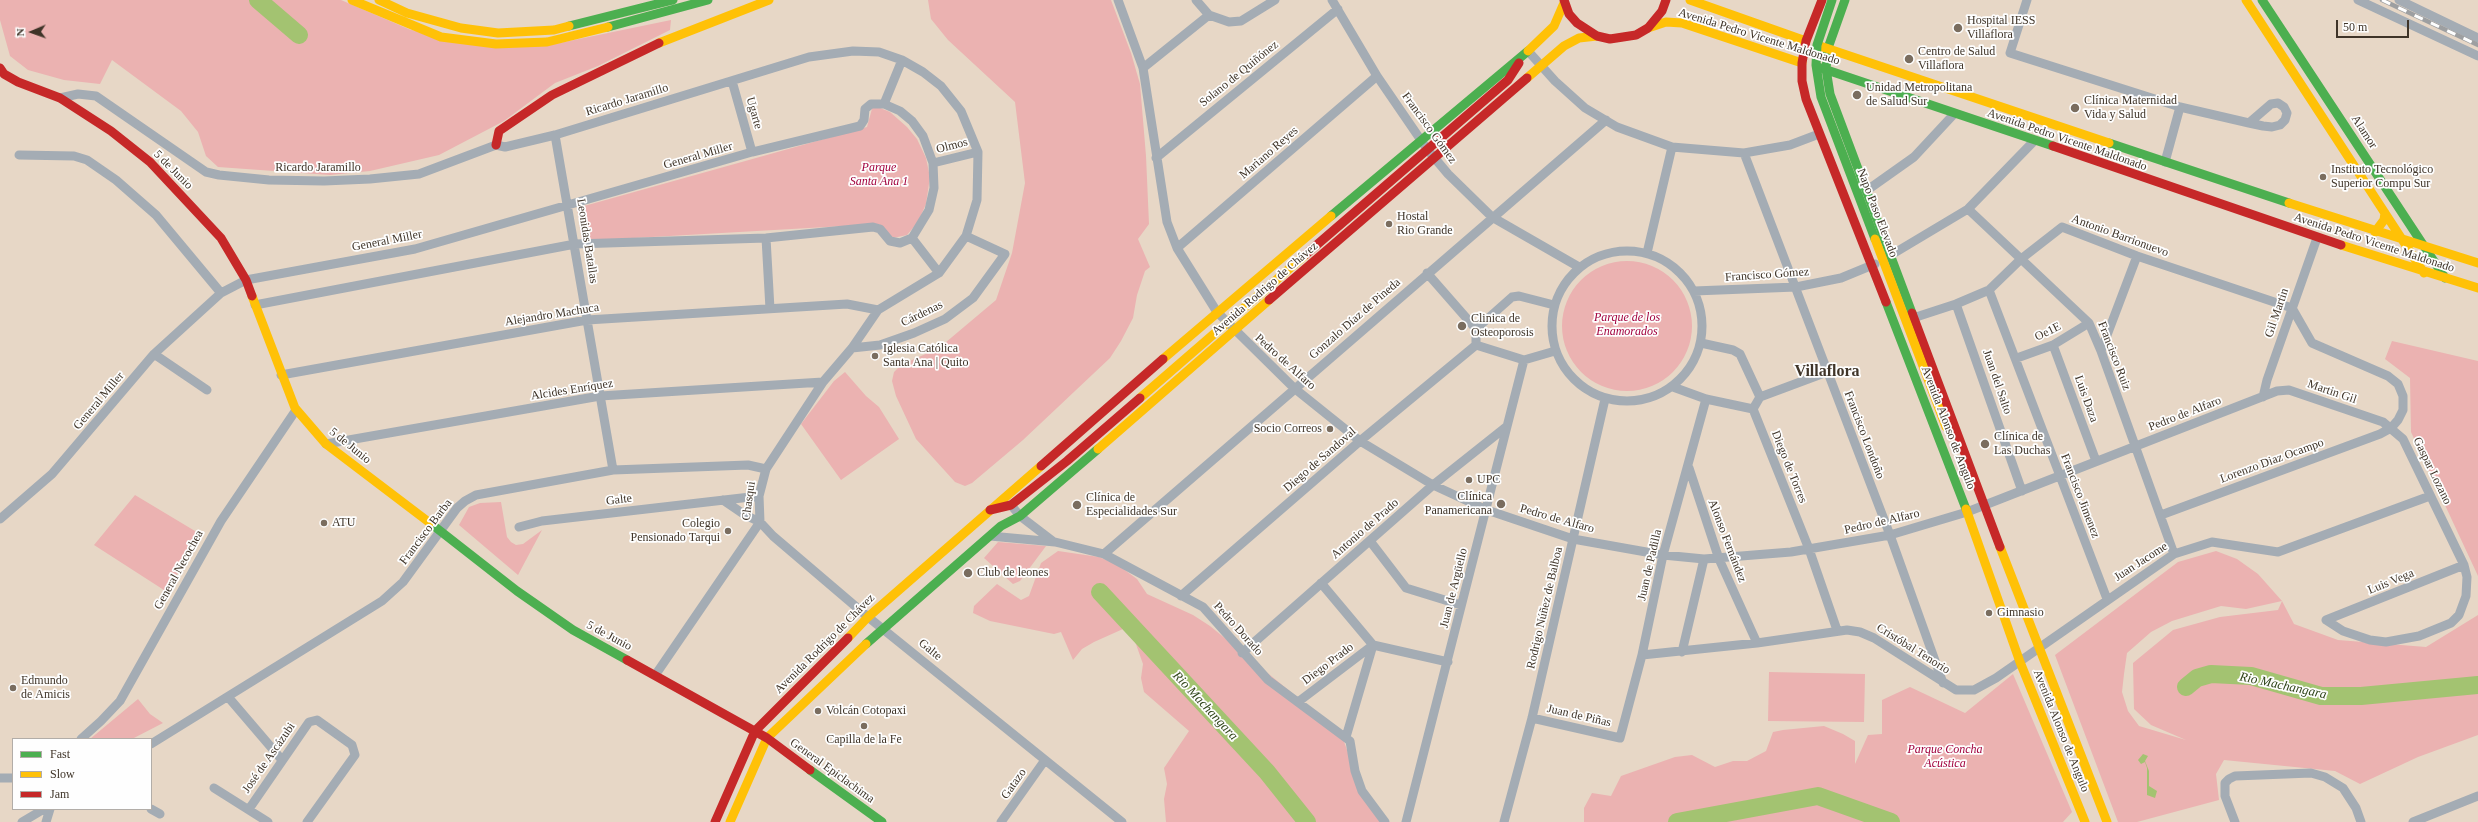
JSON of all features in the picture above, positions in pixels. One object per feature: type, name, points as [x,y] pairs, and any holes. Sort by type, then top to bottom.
[{"type":"main road","points":[[352,0],[413,27],[441,37],[496,44],[547,42],[574,37],[708,0]]},
{"type":"main road","points":[[379,0],[407,13],[461,28],[498,33],[554,30],[673,0]]},
{"type":"main road","points":[[496,145],[499,131],[552,95],[654,46],[769,0]]},
{"type":"main road","points":[[1648,28],[1659,16],[1666,0]]},
{"type":"main road","name":"Avenida Pedro Vicente Maldonado","points":[[1690,0],[1806,41],[2165,162],[2375,232],[2478,263]]},
{"type":"main road","name":"Avenida Alonso de Angulo","points":[[1822,0],[1806,41],[1802,63],[1802,81],[1806,99],[1960,492],[2020,662],[2085,822]]},
{"type":"main road","name":"Napo Paso Elevado","points":[[1832,0],[1817,45],[1816,65],[1820,93],[1946,430],[1960,492]]},
{"type":"main road","name":"Avenida Alonso de Angulo","points":[[1845,0],[1828,48],[1826,70],[1830,94],[1984,506],[2107,822]]},
{"type":"main road","points":[[2246,0],[2424,272]]},
{"type":"main road","name":"Alamor","points":[[2262,0],[2445,278]]},
{"type":"main road","points":[[1564,1],[1577,23],[1597,36]]},
{"type":"main road","name":"Avenida Rodrigo de Chávez","points":[[715,822],[755,731],[868,617],[1217,312],[1528,51],[1554,26],[1564,1]]},
{"type":"main road","name":"Avenida Pedro Vicente Maldonado","points":[[1597,36],[1610,39],[1623,38],[1636,35],[1648,28],[1666,22],[1682,23],[1826,70],[2317,238],[2478,288]]},
{"type":"main road","name":"Avenida Rodrigo de Chávez","points":[[730,822],[767,738],[884,628],[1001,526],[1020,516],[1571,41],[1597,36]]},
{"type":"main road","name":"Avenida Rodrigo de Chávez","points":[[1001,526],[1011,506],[1067,461],[1226,322],[1508,80],[1528,51]]},
{"type":"main road","name":"Avenida Rodrigo de Chávez","points":[[1508,80],[1541,66]]},
{"type":"main road","name":"5 de Junio","points":[[0,68],[4,74],[18,82],[60,98],[111,131],[150,162],[221,238],[246,280],[281,375],[296,410],[326,444],[441,531],[518,592],[573,630],[656,674],[767,738]]},
{"type":"main road","points":[[2375,232],[2384,220],[2385,213]]},
{"type":"main road","name":"Napo Paso Elevado","points":[[1946,430],[1975,482]]},
{"type":"main road","name":"Avenida Rodrigo de Chávez","points":[[989,511],[1011,506]]},
{"type":"main road","name":"General Epiclachima","points":[[767,738],[882,822]]},
{"type":"street","name":"Pedro de Alfaro","points":[[1118,0],[1144,68],[1164,210],[1177,248],[1217,312],[1235,332],[1294,388],[1360,441],[1433,485],[1487,510],[1573,539],[1663,555],[1718,559],[1810,549],[1890,535],[1967,512],[2263,396]]},
{"type":"street","points":[[1196,0],[1209,15],[1229,22],[1241,21],[1276,0]]},
{"type":"street","name":"Francisco Gómez","points":[[1332,0],[1377,76],[1435,159],[1492,217],[1579,267]]},
{"type":"street","points":[[2027,0],[2010,53],[2180,107],[2249,123]]},
{"type":"street","points":[[2358,0],[2478,56]]},
{"type":"street","points":[[2398,0],[2478,38]]},
{"type":"street","name":"Solano de Quiñónez","points":[[1156,158],[1338,9]]},
{"type":"street","points":[[1144,68],[1209,15]]},
{"type":"street","name":"Ricardo Jaramillo","points":[[60,98],[78,94],[96,96],[195,165],[219,176],[269,180],[370,179],[419,174],[496,145],[505,147],[555,135],[809,57],[853,51],[878,52],[902,60],[923,72],[941,86],[961,111],[978,152],[978,191],[966,236],[939,273],[878,310]]},
{"type":"street","points":[[1528,51],[1570,96],[1606,120],[1638,136],[1672,147],[1744,153],[1790,145],[1819,134]]},
{"type":"street","points":[[255,305],[575,244],[766,238],[873,227],[880,229],[890,240],[900,243],[912,238],[929,210],[934,188],[933,163],[923,136],[912,121],[900,111],[884,104],[902,60]]},
{"type":"street","name":"Mariano Reyes","points":[[1177,248],[1377,76]]},
{"type":"street","name":"Ugarte","points":[[732,81],[752,152]]},
{"type":"street","name":"General Miller","points":[[0,519],[52,474],[154,354],[221,293],[246,280],[415,249],[569,206],[752,152],[862,124],[867,106],[884,104]]},
{"type":"street","points":[[2165,162],[2180,107]]},
{"type":"street","points":[[1866,191],[1914,157],[1954,114]]},
{"type":"street","name":"Gonzalo Díaz de Pineda","points":[[1104,554],[1294,388],[1606,120]]},
{"type":"street","name":"Leonidas Batallas","points":[[555,135],[569,206],[613,470]]},
{"type":"street","name":"Francisco Gómez","points":[[1694,291],[1796,286],[1840,278],[1872,266],[1968,209],[2034,141]]},
{"type":"street","points":[[1647,253],[1672,147]]},
{"type":"street","name":"Olmos","points":[[933,163],[978,152]]},
{"type":"street","name":"Francisco Londoño","points":[[1744,153],[1890,535],[1943,683]]},
{"type":"street","points":[[19,155],[74,156],[87,160],[116,180],[156,216],[221,293]]},
{"type":"street","name":"Francisco Ruiz","points":[[1968,209],[2088,323],[2101,350],[2134,446],[2161,515],[2174,554]]},
{"type":"street","name":"Antonio Barrionuevo","points":[[1913,318],[1956,304],[1989,290],[2021,259],[2062,227],[2137,256],[2292,308]]},
{"type":"street","name":"Cárdenas","points":[[852,348],[880,345],[914,333],[944,319],[973,298],[1005,254],[966,236]]},
{"type":"street","points":[[766,238],[770,309]]},
{"type":"street","points":[[912,238],[939,273]]},
{"type":"street","name":"Gil Martin","points":[[2263,396],[2266,380],[2317,238]]},
{"type":"street","points":[[1623,250],[1647,253],[1666,261],[1682,274],[1694,291],[1702,316],[1701,343],[1691,367],[1673,387],[1652,398],[1628,402],[1605,399],[1583,389],[1566,372],[1555,351],[1551,328],[1554,305],[1563,284],[1579,267],[1600,255],[1623,250]]},
{"type":"street","points":[[2101,350],[2137,256]]},
{"type":"street","points":[[1427,274],[1476,329],[1476,345],[1524,360],[1555,351]]},
{"type":"street","name":"Francisco Jimenez","points":[[1989,290],[2017,358],[2059,475],[2107,599]]},
{"type":"street","points":[[1476,329],[1512,297],[1519,296],[1554,305]]},
{"type":"street","name":"Alejandro Machuca","points":[[281,375],[588,320],[848,304],[878,310]]},
{"type":"street","name":"Juan del Salto","points":[[1956,304],[2022,491]]},
{"type":"street","points":[[2292,308],[2312,343],[2388,376],[2398,384],[2403,396],[2403,410],[2398,420],[2391,428]]},
{"type":"street","name":"Chasqui","points":[[656,674],[760,522],[759,496],[766,468],[824,382],[852,348],[878,310]]},
{"type":"street","name":"Oe1E","points":[[2017,358],[2053,345],[2088,323]]},
{"type":"street","points":[[1701,343],[1736,351],[1760,397]]},
{"type":"street","name":"Diego de Sandoval","points":[[1181,596],[1360,441],[1476,345]]},
{"type":"street","name":"Luis Daza","points":[[2053,345],[2096,461]]},
{"type":"street","points":[[154,354],[207,390]]},
{"type":"street","name":"Juan de Argüello","points":[[1406,822],[1448,662],[1461,605],[1487,510],[1506,427],[1524,360]]},
{"type":"street","points":[[1673,387],[1706,399],[1753,409],[1760,397],[1827,372]]},
{"type":"street","name":"Alcides Enríquez","points":[[326,444],[600,396],[824,382]]},
{"type":"street","name":"Martin Gil","points":[[2263,396],[2277,391],[2289,390],[2383,422],[2391,428]]},
{"type":"street","name":"Rodrigo Núñez de Balboa","points":[[1504,822],[1532,718],[1605,399]]},
{"type":"street","name":"Juan de Padilla","points":[[1620,738],[1642,655],[1663,555],[1706,399]]},
{"type":"street","name":"Diego de Torres","points":[[1753,409],[1810,549],[1837,630]]},
{"type":"street","name":"General Necochea","points":[[82,738],[102,721],[120,701],[221,521],[296,410]]},
{"type":"street","name":"Antonio de Prado","points":[[1242,653],[1433,485],[1506,427]]},
{"type":"street","name":"Gaspar Lozano","points":[[2326,620],[2358,637],[2386,642],[2401,641],[2451,623],[2459,616],[2466,596],[2467,577],[2464,565],[2403,439],[2391,428]]},
{"type":"street","name":"Lorenzo Diaz Ocampo","points":[[2161,515],[2380,434],[2391,428]]},
{"type":"street","name":"Francisco Barba","points":[[152,743],[229,698],[382,601],[403,582],[457,508],[465,501],[476,495],[613,470],[748,465],[766,468]]},
{"type":"street","name":"Alonso Fernández","points":[[1688,468],[1718,559],[1757,643]]},
{"type":"street","name":"Galte","points":[[519,527],[542,521],[759,496]]},
{"type":"street","name":"Juan Jacome","points":[[2038,647],[2174,554],[2212,542],[2278,552],[2430,496]]},
{"type":"street","name":"Galte","points":[[723,500],[745,515],[760,522],[773,536],[868,617],[884,628],[1122,822]]},
{"type":"street","name":"Pedro Dorado","points":[[1011,506],[1020,516],[1055,542]]},
{"type":"street","name":"Pedro Dorado","points":[[990,536],[1055,542],[1104,554],[1203,608],[1242,653],[1268,680],[1346,737]]},
{"type":"street","points":[[1370,541],[1406,588],[1461,605]]},
{"type":"street","points":[[1682,652],[1704,559]]},
{"type":"street","name":"Luis Vega","points":[[2326,620],[2464,565]]},
{"type":"street","points":[[1321,583],[1373,645],[1448,662]]},
{"type":"street","name":"Cristóbal Tenorio","points":[[1642,655],[1757,643],[1837,630],[1866,634],[1956,690],[1974,690],[2020,662],[2038,647]]},
{"type":"street","points":[[1373,645],[1346,737],[1352,747],[1355,771],[1362,791],[1384,822]]},
{"type":"street","name":"Diego Prado","points":[[1298,702],[1373,645]]},
{"type":"street","points":[[229,698],[282,760]]},
{"type":"street","name":"Juan de Piñas","points":[[1532,718],[1620,738]]},
{"type":"street","name":"José de Ascázubi","points":[[249,809],[282,760],[312,720],[317,720],[352,745],[355,750],[355,756],[308,822]]},
{"type":"street","name":"Gatazo","points":[[1002,822],[1045,760]]},
{"type":"street","points":[[0,770],[6,778]]},
{"type":"street","points":[[2235,822],[2225,796],[2225,783],[2230,779],[2235,776],[2311,773],[2325,777],[2343,788],[2356,808],[2361,822]]},
{"type":"street","name":"José de Ascázubi","points":[[214,788],[268,822]]},
{"type":"street","points":[[2413,822],[2425,820],[2478,797]]},
{"type":"street","points":[[22,822],[42,810]]},
{"type":"street","points":[[46,822],[50,810]]},
{"type":"street","points":[[152,810],[160,814]]},
{"type":"green space","points":[[0,0],[341,0],[411,30],[545,46],[671,20],[670,30],[598,66],[555,83],[504,121],[439,155],[370,171],[330,175],[218,167],[206,156],[198,132],[181,111],[112,60],[100,84],[64,80],[28,70],[10,56],[0,20]]},
{"type":"green space","points":[[928,0],[1111,0],[1131,53],[1140,84],[1146,156],[1149,224],[1138,239],[1150,267],[1145,271],[1137,295],[1133,318],[1121,341],[1110,358],[1023,440],[972,483],[965,486],[955,482],[916,439],[896,396],[892,381],[894,372],[901,365],[939,348],[996,300],[1012,253],[1025,183],[1015,102],[948,40],[931,19]]},
{"type":"green space","name":"Parque Santa Ana 1","points":[[873,105],[890,112],[907,127],[917,139],[926,158],[930,177],[926,204],[918,222],[907,235],[893,238],[879,224],[582,241],[577,208],[867,127]]},
{"type":"green space","name":"Parque de los Enamorados","points":[[1627,261],[1652,266],[1673,280],[1687,301],[1692,326],[1687,351],[1673,372],[1652,386],[1627,391],[1602,386],[1581,372],[1567,351],[1562,326],[1567,301],[1581,280],[1602,266]]},
{"type":"green space","points":[[2392,341],[2478,361],[2478,576],[2411,432],[2410,378],[2385,359]]},
{"type":"green space","points":[[845,372],[866,396],[879,407],[899,439],[841,480],[801,424],[834,381]]},
{"type":"green space","points":[[135,495],[200,534],[167,592],[94,545]]},
{"type":"green space","points":[[501,502],[507,537],[511,542],[516,545],[523,544],[542,530],[518,575],[459,525],[469,507],[480,503]]},
{"type":"green space","points":[[998,542],[1046,546],[1020,581],[1013,584],[984,558]]},
{"type":"green space","points":[[1058,551],[1099,557],[1118,565],[1137,579],[1147,594],[1193,615],[1210,626],[1341,733],[1364,798],[1389,822],[1166,822],[1164,799],[1167,784],[1164,768],[1189,731],[1144,692],[1141,678],[1143,664],[1132,633],[1123,629],[1094,642],[1082,649],[1073,660],[1061,632],[1054,634],[990,621],[973,613],[974,606],[997,584],[1021,600],[1029,596],[1041,563]]},
{"type":"green space","points":[[2216,551],[2237,559],[2258,574],[2282,601],[2294,624],[2338,640],[2426,647],[2478,615],[2478,735],[2418,757],[2360,784],[2335,771],[2224,760],[2216,774],[2219,800],[2137,822],[2118,822],[2055,655],[2178,562]],"holes":[[[2282,601],[2278,610],[2220,617],[2173,630],[2133,663],[2134,709],[2151,725],[2186,740],[2139,726],[2128,711],[2122,692],[2124,674],[2127,653],[2151,632],[2172,621],[2221,606],[2246,609]]]},
{"type":"green space","points":[[1769,672],[1865,674],[1864,722],[1768,721]]},
{"type":"green space","name":"Parque Concha Acústica","points":[[2013,674],[2072,812],[2063,822],[1584,822],[1584,808],[1592,793],[1611,796],[1621,776],[1675,757],[1692,755],[1715,767],[1733,761],[1747,761],[1766,751],[1773,732],[1824,726],[1855,741],[1855,764],[1868,735],[1882,734],[1882,700],[1910,687],[1965,713]]},
{"type":"green space","points":[[138,699],[150,714],[163,723],[134,738],[91,738]]},
{"type":"shaded area","points":[[2143,754],[2148,756],[2145,761],[2149,771],[2149,786],[2157,791],[2155,798],[2147,795],[2147,768],[2145,762],[2141,764],[2138,760]]},
{"type":"waterway","name":"Rio Machangara","points":[[258,0],[299,35]]},
{"type":"waterway","name":"Rio Machangara","points":[[1100,592],[1267,772],[1307,822]]},
{"type":"waterway","name":"Rio Machangara","points":[[2186,687],[2197,678],[2211,674],[2251,676],[2321,696],[2361,696],[2478,685]]},
{"type":"waterway","name":"Rio Machangara","points":[[1677,822],[1818,796],[1891,822]]},
{"type":"railway","points":[[2382,0],[2478,45]]},
{"type":"traffic: fast","points":[[569,26],[673,0]]},
{"type":"traffic: fast","points":[[608,27],[708,0]]},
{"type":"traffic: fast","points":[[1832,0],[1817,45],[1816,65],[1821,97],[1875,239]]},
{"type":"traffic: fast","points":[[1845,0],[1828,48],[1826,69],[1830,94],[1912,313]]},
{"type":"traffic: fast","points":[[2262,0],[2445,278]]},
{"type":"traffic: fast","points":[[1331,216],[1528,51]]},
{"type":"traffic: fast","points":[[1818,67],[2053,146]]},
{"type":"traffic: fast","points":[[2109,143],[2289,203]]},
{"type":"traffic: fast","points":[[1886,302],[1966,509]]},
{"type":"traffic: fast","points":[[866,644],[1001,526],[1020,516],[1098,449]]},
{"type":"traffic: fast","points":[[430,523],[517,591],[573,630],[627,660]]},
{"type":"traffic: fast","points":[[810,770],[882,822]]},
{"type":"traffic: slow","points":[[352,0],[441,37],[496,44],[547,42],[608,27]]},
{"type":"traffic: slow","points":[[379,0],[407,13],[461,28],[498,33],[554,30],[569,26]]},
{"type":"traffic: slow","points":[[659,43],[769,0]]},
{"type":"traffic: slow","points":[[1690,0],[1806,41]]},
{"type":"traffic: slow","points":[[2246,0],[2424,273]]},
{"type":"traffic: slow","points":[[1528,51],[1554,26],[1564,3]]},
{"type":"traffic: slow","points":[[1648,28],[1666,22],[1682,23],[1802,63]]},
{"type":"traffic: slow","points":[[1527,78],[1564,46],[1579,38],[1597,36]]},
{"type":"traffic: slow","points":[[1820,46],[2109,143]]},
{"type":"traffic: slow","points":[[2289,203],[2478,263]]},
{"type":"traffic: slow","points":[[2375,232],[2384,220],[2385,213]]},
{"type":"traffic: slow","points":[[1163,359],[1331,216]]},
{"type":"traffic: slow","points":[[1875,239],[1946,427]]},
{"type":"traffic: slow","points":[[2341,245],[2478,288]]},
{"type":"traffic: slow","points":[[1140,398],[1305,255]]},
{"type":"traffic: slow","points":[[252,296],[295,408],[326,444],[430,523]]},
{"type":"traffic: slow","points":[[1098,449],[1269,300]]},
{"type":"traffic: slow","points":[[848,638],[868,617],[1041,466]]},
{"type":"traffic: slow","points":[[1966,509],[2020,662],[2085,822]]},
{"type":"traffic: slow","points":[[2000,547],[2107,822]]},
{"type":"traffic: slow","points":[[730,822],[767,738],[866,644]]},
{"type":"traffic: jam","points":[[1564,0],[1569,14],[1577,23],[1597,36],[1610,39],[1636,35],[1648,28],[1662,11],[1666,0]]},
{"type":"traffic: jam","points":[[1822,0],[1806,41],[1802,63],[1802,81],[1806,99],[1886,302]]},
{"type":"traffic: jam","points":[[496,145],[499,131],[552,95],[659,43]]},
{"type":"traffic: jam","points":[[1305,255],[1508,80],[1519,63]]},
{"type":"traffic: jam","points":[[0,68],[4,74],[18,82],[60,98],[111,131],[150,162],[221,238],[246,280],[252,296]]},
{"type":"traffic: jam","points":[[1269,300],[1527,78]]},
{"type":"traffic: jam","points":[[2053,146],[2341,245]]},
{"type":"traffic: jam","points":[[1912,313],[2000,547]]},
{"type":"traffic: jam","points":[[1041,466],[1163,359]]},
{"type":"traffic: jam","points":[[990,510],[1011,505],[1067,461],[1140,398]]},
{"type":"traffic: jam","points":[[715,822],[755,731],[848,638]]},
{"type":"traffic: jam","points":[[627,660],[767,738],[810,770]]},
{"type":"place","name":"Hospital IESS Villaflora","points":[[1958,28]]},
{"type":"place","name":"Centro de Salud Villaflora","points":[[1909,59]]},
{"type":"place","name":"Unidad Metropolitana de Salud Sur","points":[[1857,95]]},
{"type":"place","name":"Clínica Maternidad Vida y Salud","points":[[2075,108]]},
{"type":"place","name":"Instituto Tecnológico Superior Compu Sur","points":[[2323,177]]},
{"type":"place","name":"Hostal Rio Grande","points":[[1389,224]]},
{"type":"place","name":"Clinica de Osteoporosis","points":[[1462,326]]},
{"type":"place","name":"Iglesia Católica Santa Ana | Quito","points":[[875,356]]},
{"type":"place","name":"Socio Correos","points":[[1330,429]]},
{"type":"place","name":"Clínica de Las Duchas","points":[[1985,444]]},
{"type":"place","name":"UPC","points":[[1469,480]]},
{"type":"place","name":"Clínica Panamericana","points":[[1501,504]]},
{"type":"place","name":"Clínica de Especialidades Sur","points":[[1077,505]]},
{"type":"place","name":"ATU","points":[[324,523]]},
{"type":"place","name":"Colegio Pensionado Tarqui","points":[[728,531]]},
{"type":"place","name":"Club de leones","points":[[968,573]]},
{"type":"place","name":"Gimnasio","points":[[1989,613]]},
{"type":"place","name":"Edmundo de Amicis","points":[[13,688]]},
{"type":"place","name":"Volcán Cotopaxi","points":[[818,711]]},
{"type":"place","name":"Capilla de la Fe","points":[[864,726]]},
{"type":"district","name":"Villaflora","points":[[1827,372]]}]
